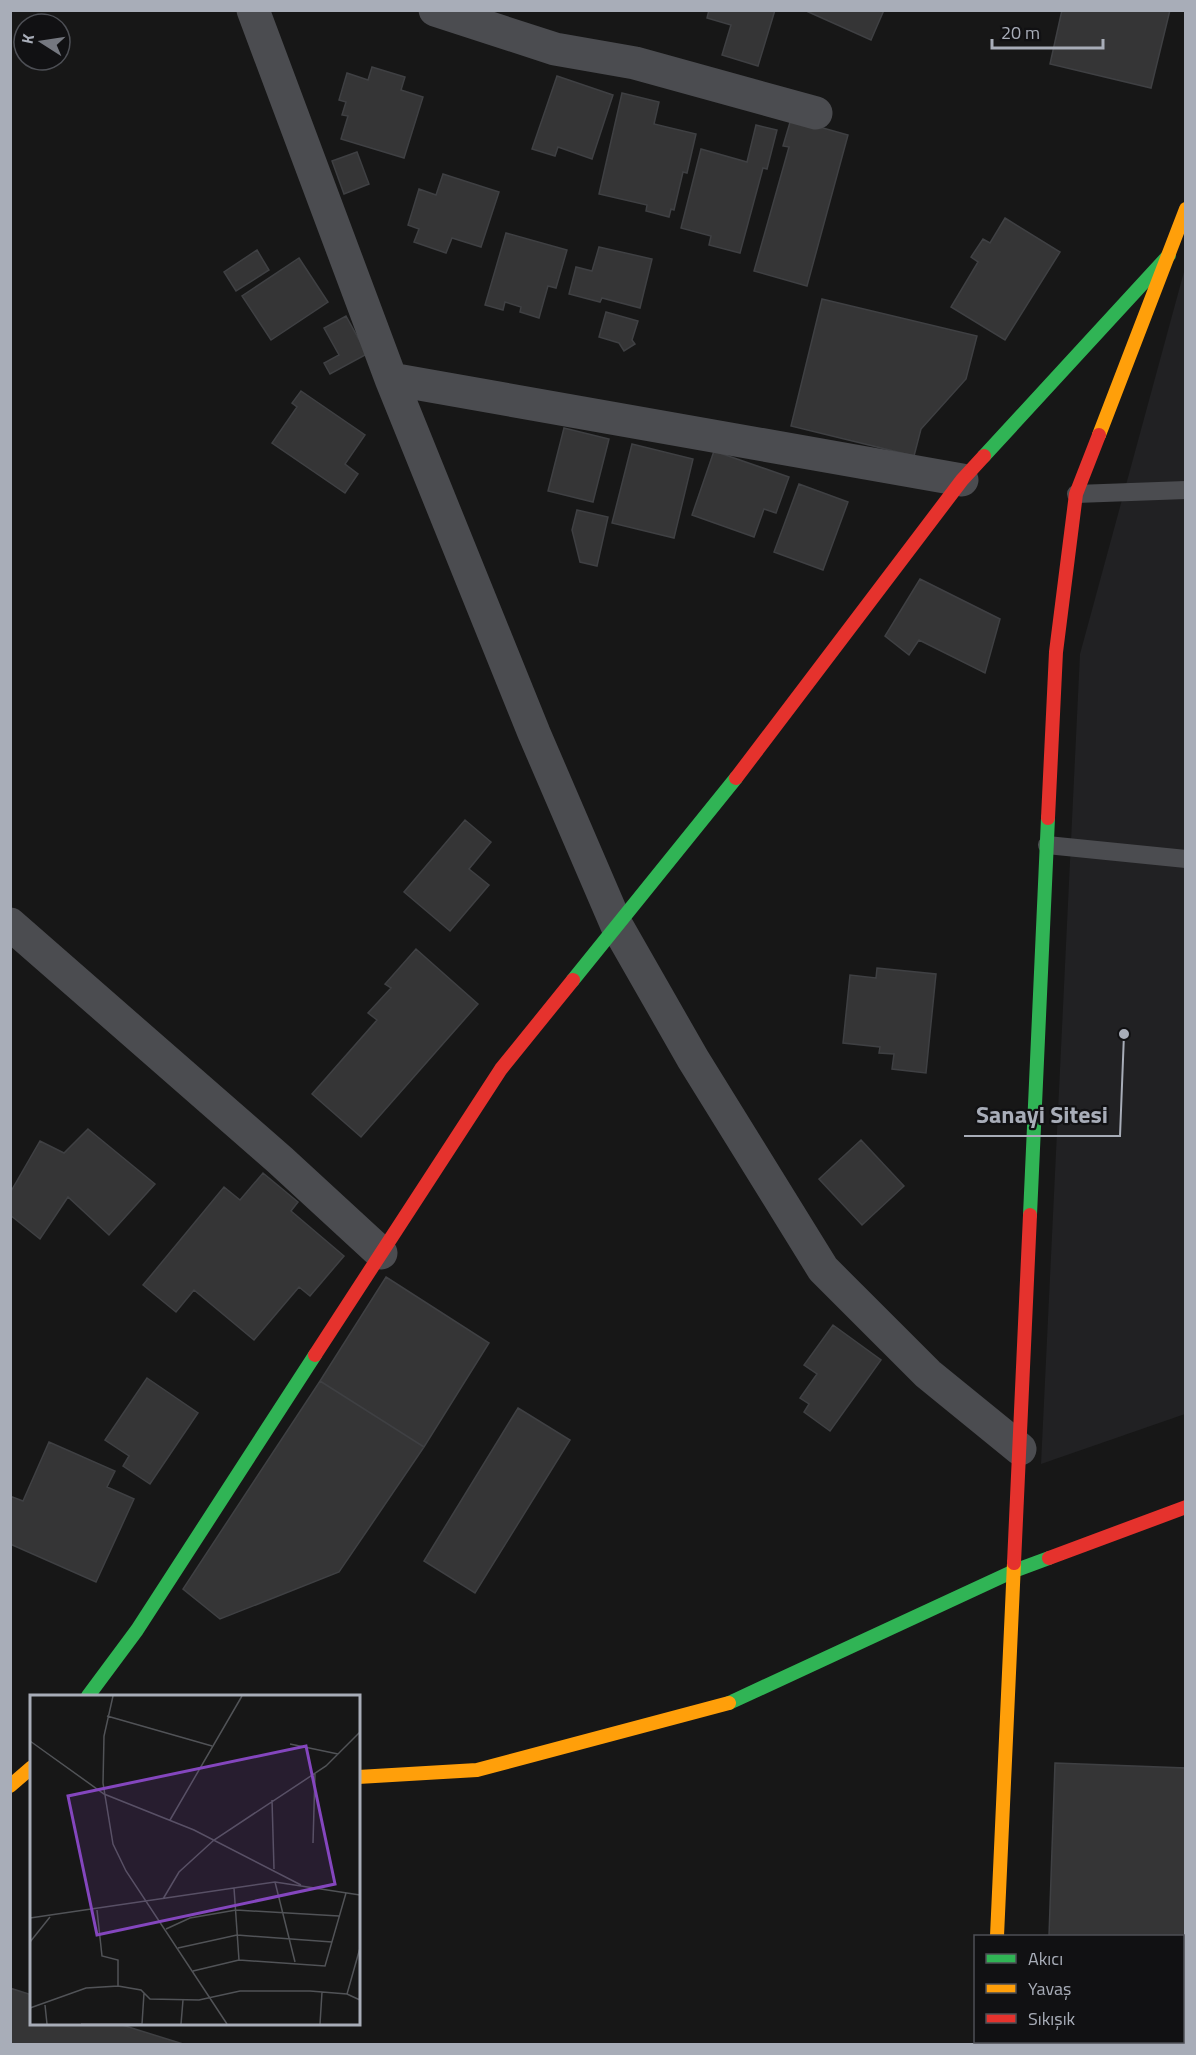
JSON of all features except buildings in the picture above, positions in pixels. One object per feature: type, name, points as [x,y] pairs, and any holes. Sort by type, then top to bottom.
[{"type":"street","points":[[253,10],[391,378],[534,733],[617,926],[693,1059],[823,1269],[927,1374],[1020,1449]]},
{"type":"street","points":[[435,10],[555,49],[635,63],[816,113]]},
{"type":"street","points":[[997,1935],[1056,652],[1076,494],[1185,209]]},
{"type":"street","points":[[89,1695],[137,1630],[501,1069],[710,812],[962,480],[1169,255]]},
{"type":"street","points":[[391,378],[962,480]]},
{"type":"street","points":[[10,924],[271,1152],[381,1253]]},
{"type":"street","points":[[360,1777],[477,1770],[723,1706],[1014,1571],[1185,1507]]},
{"type":"street","points":[[10,1786],[30,1769]]},
{"type":"lane","points":[[1076,494],[1185,490]]},
{"type":"lane","points":[[1047,845],[1185,859]]},
{"type":"shaded area","points":[[1185,268],[1185,1414],[1041,1464],[1080,654]]},
{"type":"traffic: fast","points":[[984,456],[1169,255]]},
{"type":"traffic: fast","points":[[573,980],[736,778]]},
{"type":"traffic: fast","points":[[1030,1215],[1048,818]]},
{"type":"traffic: fast","points":[[89,1695],[137,1630],[315,1355]]},
{"type":"traffic: fast","points":[[729,1703],[1014,1571],[1049,1558]]},
{"type":"traffic: slow","points":[[1099,435],[1186,209]]},
{"type":"traffic: slow","points":[[997,1935],[1014,1563]]},
{"type":"traffic: slow","points":[[360,1777],[477,1770],[729,1703]]},
{"type":"traffic: slow","points":[[10,1786],[30,1769]]},
{"type":"traffic: jam","points":[[1048,818],[1056,652],[1076,494],[1099,435]]},
{"type":"traffic: jam","points":[[736,778],[962,480],[984,456]]},
{"type":"traffic: jam","points":[[315,1355],[501,1069],[573,980]]},
{"type":"traffic: jam","points":[[1014,1563],[1030,1215]]},
{"type":"traffic: jam","points":[[1049,1558],[1186,1507]]},
{"type":"place","name":"Sanayi Sitesi","points":[[1124,1034]]}]
